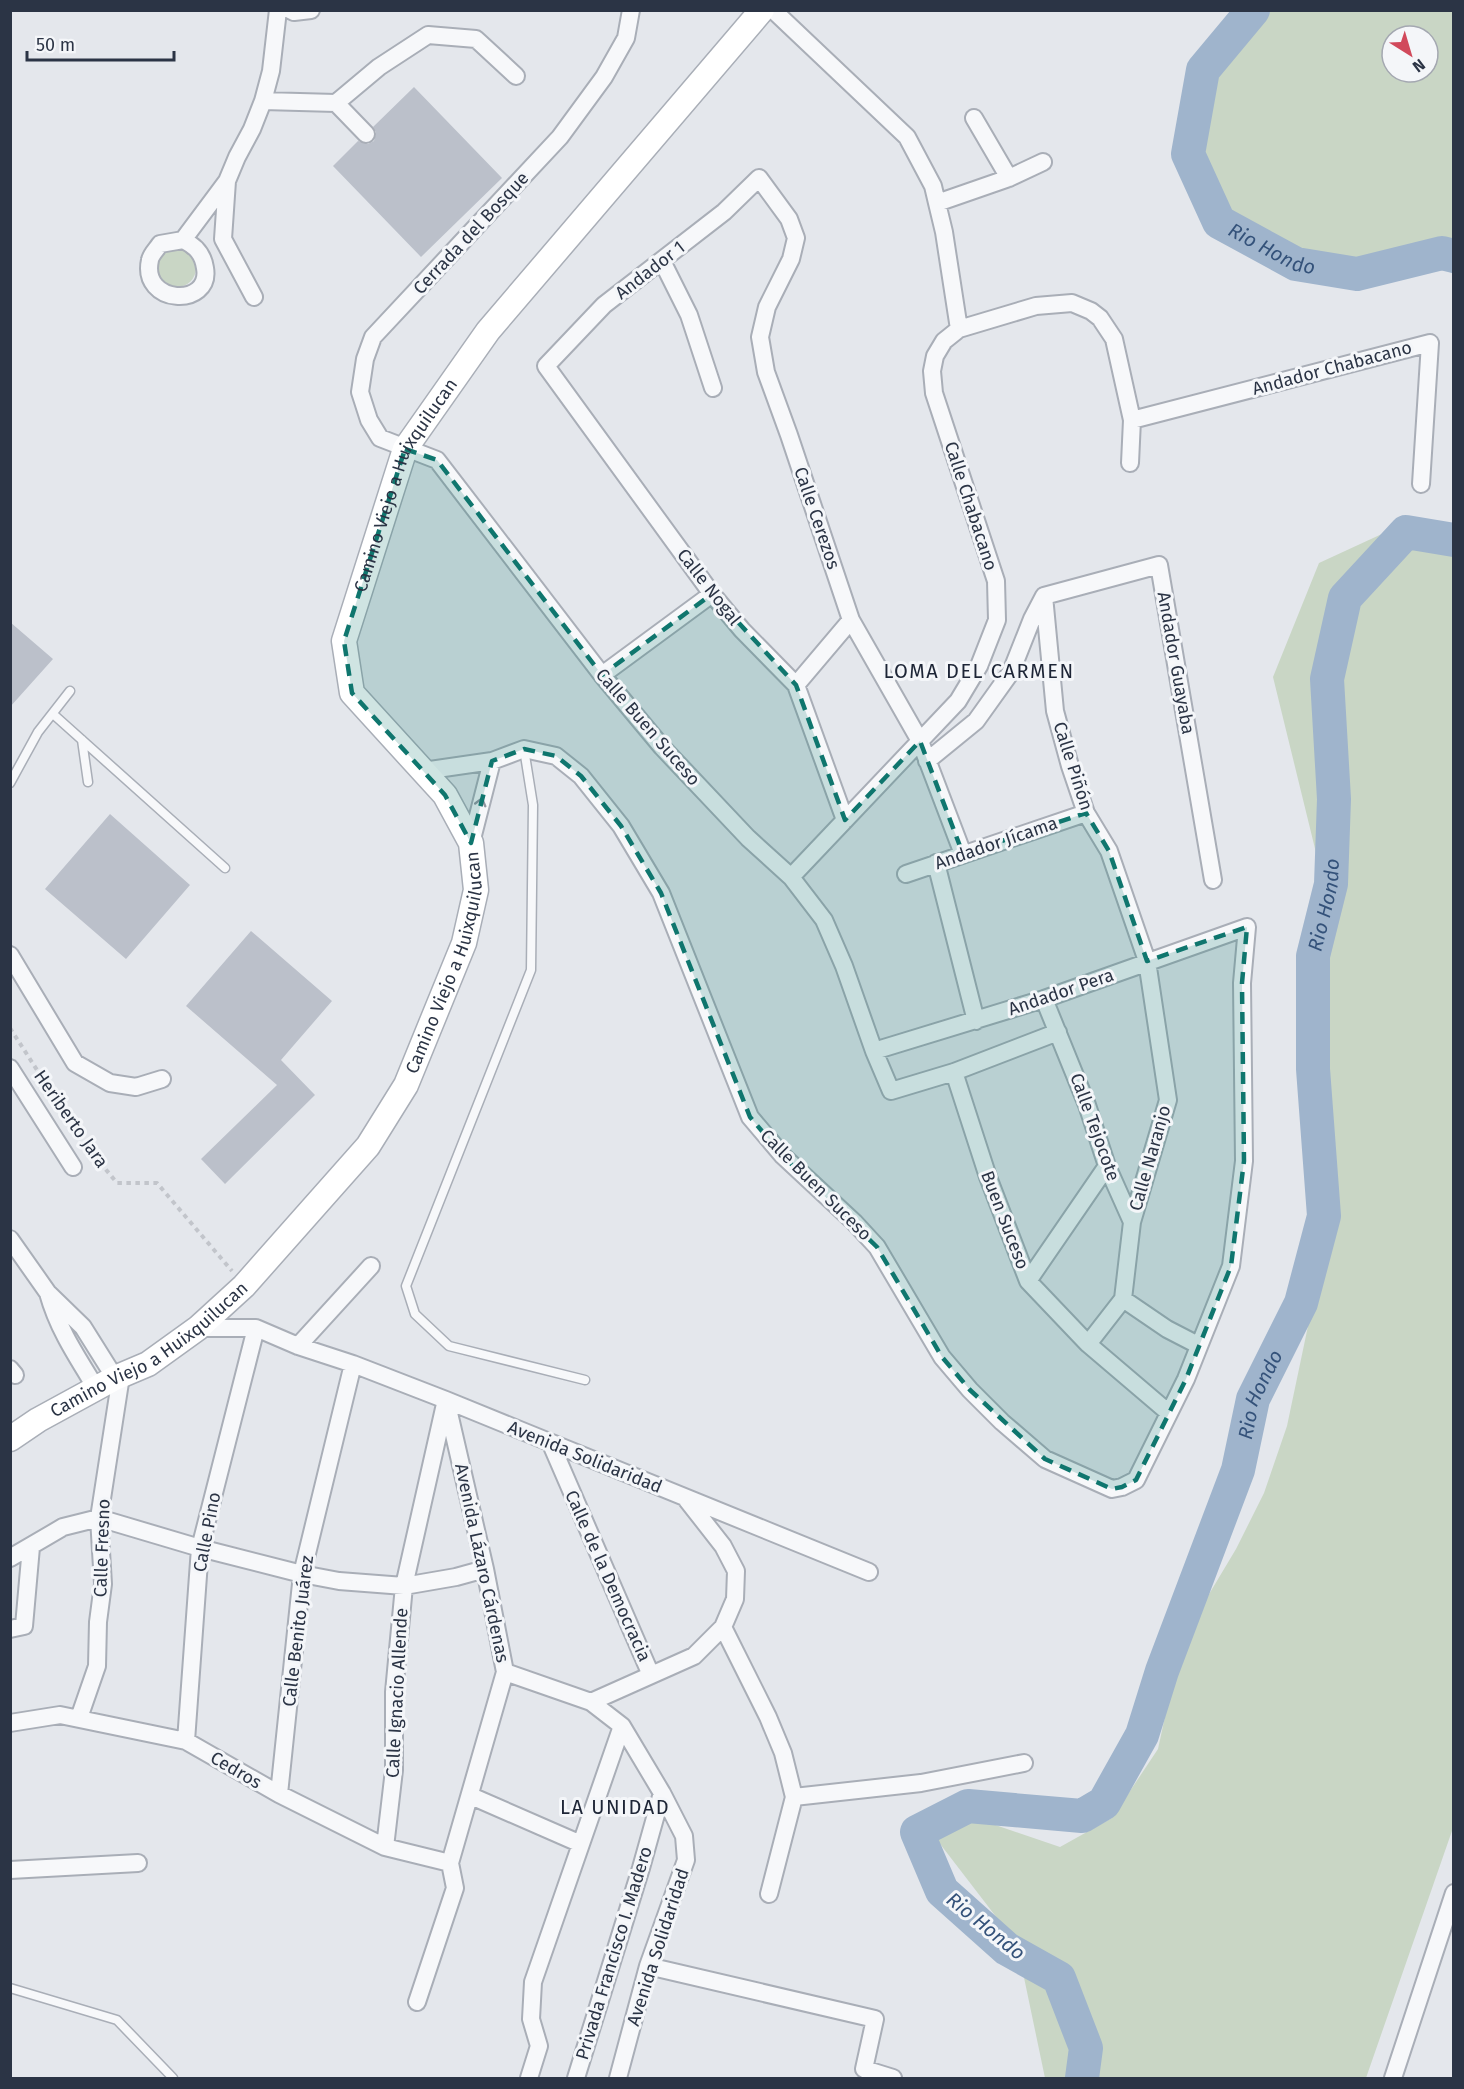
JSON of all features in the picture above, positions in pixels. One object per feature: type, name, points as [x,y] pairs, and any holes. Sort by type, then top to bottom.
[{"type":"main road","name":"Camino Viejo a Huixquilucan","points":[[10,1439],[38,1420],[148,1364],[198,1328],[244,1286],[368,1146],[406,1085],[464,944],[476,891],[471,843],[445,795],[352,693],[344,641],[405,449],[488,331],[762,10]]},
{"type":"street","points":[[183,240],[227,181],[263,101],[271,71],[278,10]]},
{"type":"street","points":[[290,10],[294,12],[311,10]]},
{"type":"street","name":"Cerrada del Bosque","points":[[405,449],[380,438],[369,420],[360,392],[365,359],[373,337],[560,137],[604,77],[626,38],[631,10]]},
{"type":"street","points":[[773,10],[907,137],[933,186],[944,232],[958,329],[1036,306],[1072,303],[1091,311],[1100,318],[1114,339],[1132,420],[1130,463]]},
{"type":"street","points":[[336,104],[379,67],[428,34],[476,39],[516,76]]},
{"type":"street","points":[[263,101],[336,104],[366,134]]},
{"type":"street","points":[[974,118],[1009,178]]},
{"type":"street","points":[[937,203],[1009,178],[1043,162]]},
{"type":"street","name":"Andador 1","points":[[546,366],[604,305],[724,212],[759,178]]},
{"type":"street","name":"Calle Cerezos","points":[[759,178],[789,219],[796,238],[791,259],[767,307],[760,337],[766,372],[851,620],[920,741],[963,854]]},
{"type":"street","points":[[227,181],[223,239],[254,297]]},
{"type":"street","points":[[662,261],[689,315],[713,388]]},
{"type":"street","name":"Calle Chabacano","points":[[791,877],[958,701],[979,666],[997,620],[996,581],[934,393],[932,371],[935,356],[944,341],[958,329]]},
{"type":"street","name":"Andador Chabacano","points":[[1132,420],[1430,343],[1421,484]]},
{"type":"street","name":"Calle Nogal","points":[[546,366],[712,594],[742,630],[796,685],[845,820]]},
{"type":"street","name":"Calle Buen Suceso","points":[[405,449],[437,460],[602,675],[662,747],[748,838],[791,877],[824,920],[844,966],[874,1051],[891,1091],[954,1072]]},
{"type":"street","name":"Andador Guayaba","points":[[1044,596],[1159,565],[1213,880]]},
{"type":"street","points":[[602,675],[712,594]]},
{"type":"street","points":[[927,761],[976,721],[1011,672],[1044,596]]},
{"type":"street","name":"Calle Piñón","points":[[1044,596],[1055,711],[1070,766],[1086,813],[1109,851],[1147,961]]},
{"type":"street","points":[[796,685],[851,620]]},
{"type":"street","points":[[423,771],[492,761],[524,749]]},
{"type":"street","name":"Calle Buen Suceso","points":[[524,749],[556,756],[581,776],[621,826],[661,893],[750,1117],[783,1156],[854,1222],[877,1247],[942,1357],[970,1390],[1002,1422],[1045,1459],[1112,1489],[1136,1480],[1169,1413]]},
{"type":"street","points":[[471,843],[492,761]]},
{"type":"street","name":"Andador Jícama","points":[[906,874],[1086,813]]},
{"type":"street","points":[[936,863],[976,1021]]},
{"type":"street","name":"Andador Pera","points":[[874,1051],[1044,999],[1247,927],[1242,983],[1244,1161],[1231,1266],[1198,1345]]},
{"type":"street","points":[[10,955],[75,1063],[110,1083],[136,1088],[162,1079]]},
{"type":"street","name":"Calle Naranjo","points":[[1124,1299],[1132,1222],[1168,1100],[1147,961]]},
{"type":"street","name":"Calle Tejocote","points":[[1044,999],[1088,1105],[1107,1166],[1132,1222]]},
{"type":"street","points":[[954,1072],[1058,1032]]},
{"type":"street","points":[[10,1068],[73,1167]]},
{"type":"street","name":"Buen Suceso","points":[[954,1072],[988,1177],[1028,1281],[1088,1344],[1169,1413]]},
{"type":"street","points":[[1028,1281],[1107,1166]]},
{"type":"street","points":[[12,1244],[48,1293],[84,1327],[111,1381]]},
{"type":"street","points":[[298,1346],[371,1266]]},
{"type":"street","points":[[1088,1344],[1124,1299],[1167,1329],[1198,1345],[1186,1379],[1169,1413]]},
{"type":"street","name":"Avenida Solidaridad","points":[[198,1328],[256,1328],[298,1346],[353,1364],[446,1400],[686,1497],[723,1546],[736,1572],[735,1599],[723,1627],[693,1656],[591,1702]]},
{"type":"street","name":"Calle Pino","points":[[186,1741],[200,1548],[256,1328]]},
{"type":"street","name":"Calle Benito Juárez","points":[[279,1794],[302,1574],[353,1364]]},
{"type":"street","name":"Calle Fresno","points":[[79,1718],[97,1666],[98,1622],[103,1584],[99,1518],[111,1381]]},
{"type":"street","name":"Avenida Lázaro Cárdenas","points":[[417,2002],[455,1888],[450,1863],[505,1672],[485,1569],[446,1400]]},
{"type":"street","name":"Calle Ignacio Allende","points":[[385,1847],[394,1770],[393,1692],[404,1586],[446,1400]]},
{"type":"street","name":"Calle de la Democracia","points":[[551,1444],[651,1675]]},
{"type":"street","points":[[686,1497],[869,1572]]},
{"type":"street","points":[[10,1558],[63,1527],[99,1518],[200,1548],[339,1581],[404,1586],[456,1577],[485,1569]]},
{"type":"street","points":[[10,1629],[24,1626],[31,1546]]},
{"type":"street","points":[[723,1627],[779,1744],[794,1797],[768,1894]]},
{"type":"street","name":"Avenida Solidaridad","points":[[505,1672],[591,1702],[622,1726],[662,1793],[684,1836],[686,1860],[648,1966],[618,2079]]},
{"type":"street","name":"Cedros","points":[[10,1723],[60,1715],[186,1741],[279,1794],[385,1847],[450,1863]]},
{"type":"street","points":[[530,2079],[539,2046],[531,2019],[533,1982],[622,1726]]},
{"type":"street","points":[[794,1797],[921,1783],[1024,1763]]},
{"type":"street","name":"Privada Francisco I. Madero","points":[[576,2079],[662,1793]]},
{"type":"street","points":[[471,1796],[581,1844]]},
{"type":"street","points":[[10,1870],[138,1863]]},
{"type":"street","points":[[1393,2079],[1454,1893]]},
{"type":"street","points":[[648,1966],[875,2019],[864,2068],[893,2079]]},
{"type":"lane","points":[[10,783],[38,732],[70,691]]},
{"type":"lane","points":[[52,714],[225,868]]},
{"type":"lane","points":[[82,741],[88,782]]},
{"type":"lane","points":[[524,749],[534,805],[531,970],[406,1286],[415,1314],[449,1346],[585,1380]]},
{"type":"lane","points":[[10,1988],[117,2020],[173,2079]]},
{"type":"path","name":"Heriberto Jara","points":[[10,1028],[84,1143],[117,1183],[157,1183],[244,1286]]},
{"type":"highlighted area","points":[[405,449],[437,460],[602,675],[712,594],[796,685],[845,820],[920,741],[963,854],[1086,813],[1109,851],[1147,961],[1247,927],[1242,983],[1244,1161],[1231,1266],[1186,1379],[1136,1480],[1122,1487],[1112,1489],[1045,1459],[970,1390],[942,1357],[877,1247],[783,1156],[750,1117],[661,893],[621,826],[581,776],[556,756],[524,749],[492,761],[471,843],[445,795],[352,693],[344,641]]},
{"type":"green space","points":[[1268,11],[1453,11],[1453,244],[1442,241],[1356,262],[1299,253],[1227,214],[1200,153],[1213,75]]},
{"type":"green space","points":[[177,249],[191,254],[196,268],[191,282],[177,287],[163,282],[158,268],[163,254]]},
{"type":"green space","points":[[1384,533],[1453,551],[1453,1828],[1366,2078],[1045,2078],[1017,1944],[934,1836],[972,1817],[1060,1847],[1112,1818],[1158,1749],[1171,1689],[1190,1626],[1236,1549],[1264,1493],[1287,1426],[1334,1189],[1327,1134],[1320,869],[1273,677],[1319,563]]},
{"type":"building","points":[[414,87],[502,178],[421,257],[333,166],[358,141],[368,144],[374,141],[376,132],[373,127]]},
{"type":"building","points":[[10,622],[53,659],[10,707]]},
{"type":"building","points":[[110,814],[190,885],[126,959],[45,889]]},
{"type":"building","points":[[251,931],[332,1001],[281,1060],[315,1095],[225,1184],[201,1159],[277,1085],[186,1006]]},
{"type":"waterway","name":"Rio Hondo","points":[[1253,10],[1203,70],[1188,154],[1219,222],[1296,264],[1357,274],[1442,253],[1454,256]]},
{"type":"waterway","name":"Rio Hondo","points":[[1082,2078],[1086,2048],[1059,1978],[1007,1949],[942,1891],[917,1832],[968,1806],[1082,1816],[1104,1803],[1142,1735],[1162,1671],[1238,1470],[1253,1399],[1301,1303],[1324,1216],[1313,1069],[1313,956],[1331,884],[1334,799],[1327,679],[1345,598],[1406,532],[1454,540]]},
{"type":"district","name":"LOMA DEL CARMEN","points":[[979,671]]},
{"type":"district","name":"LA UNIDAD","points":[[615,1807]]}]
